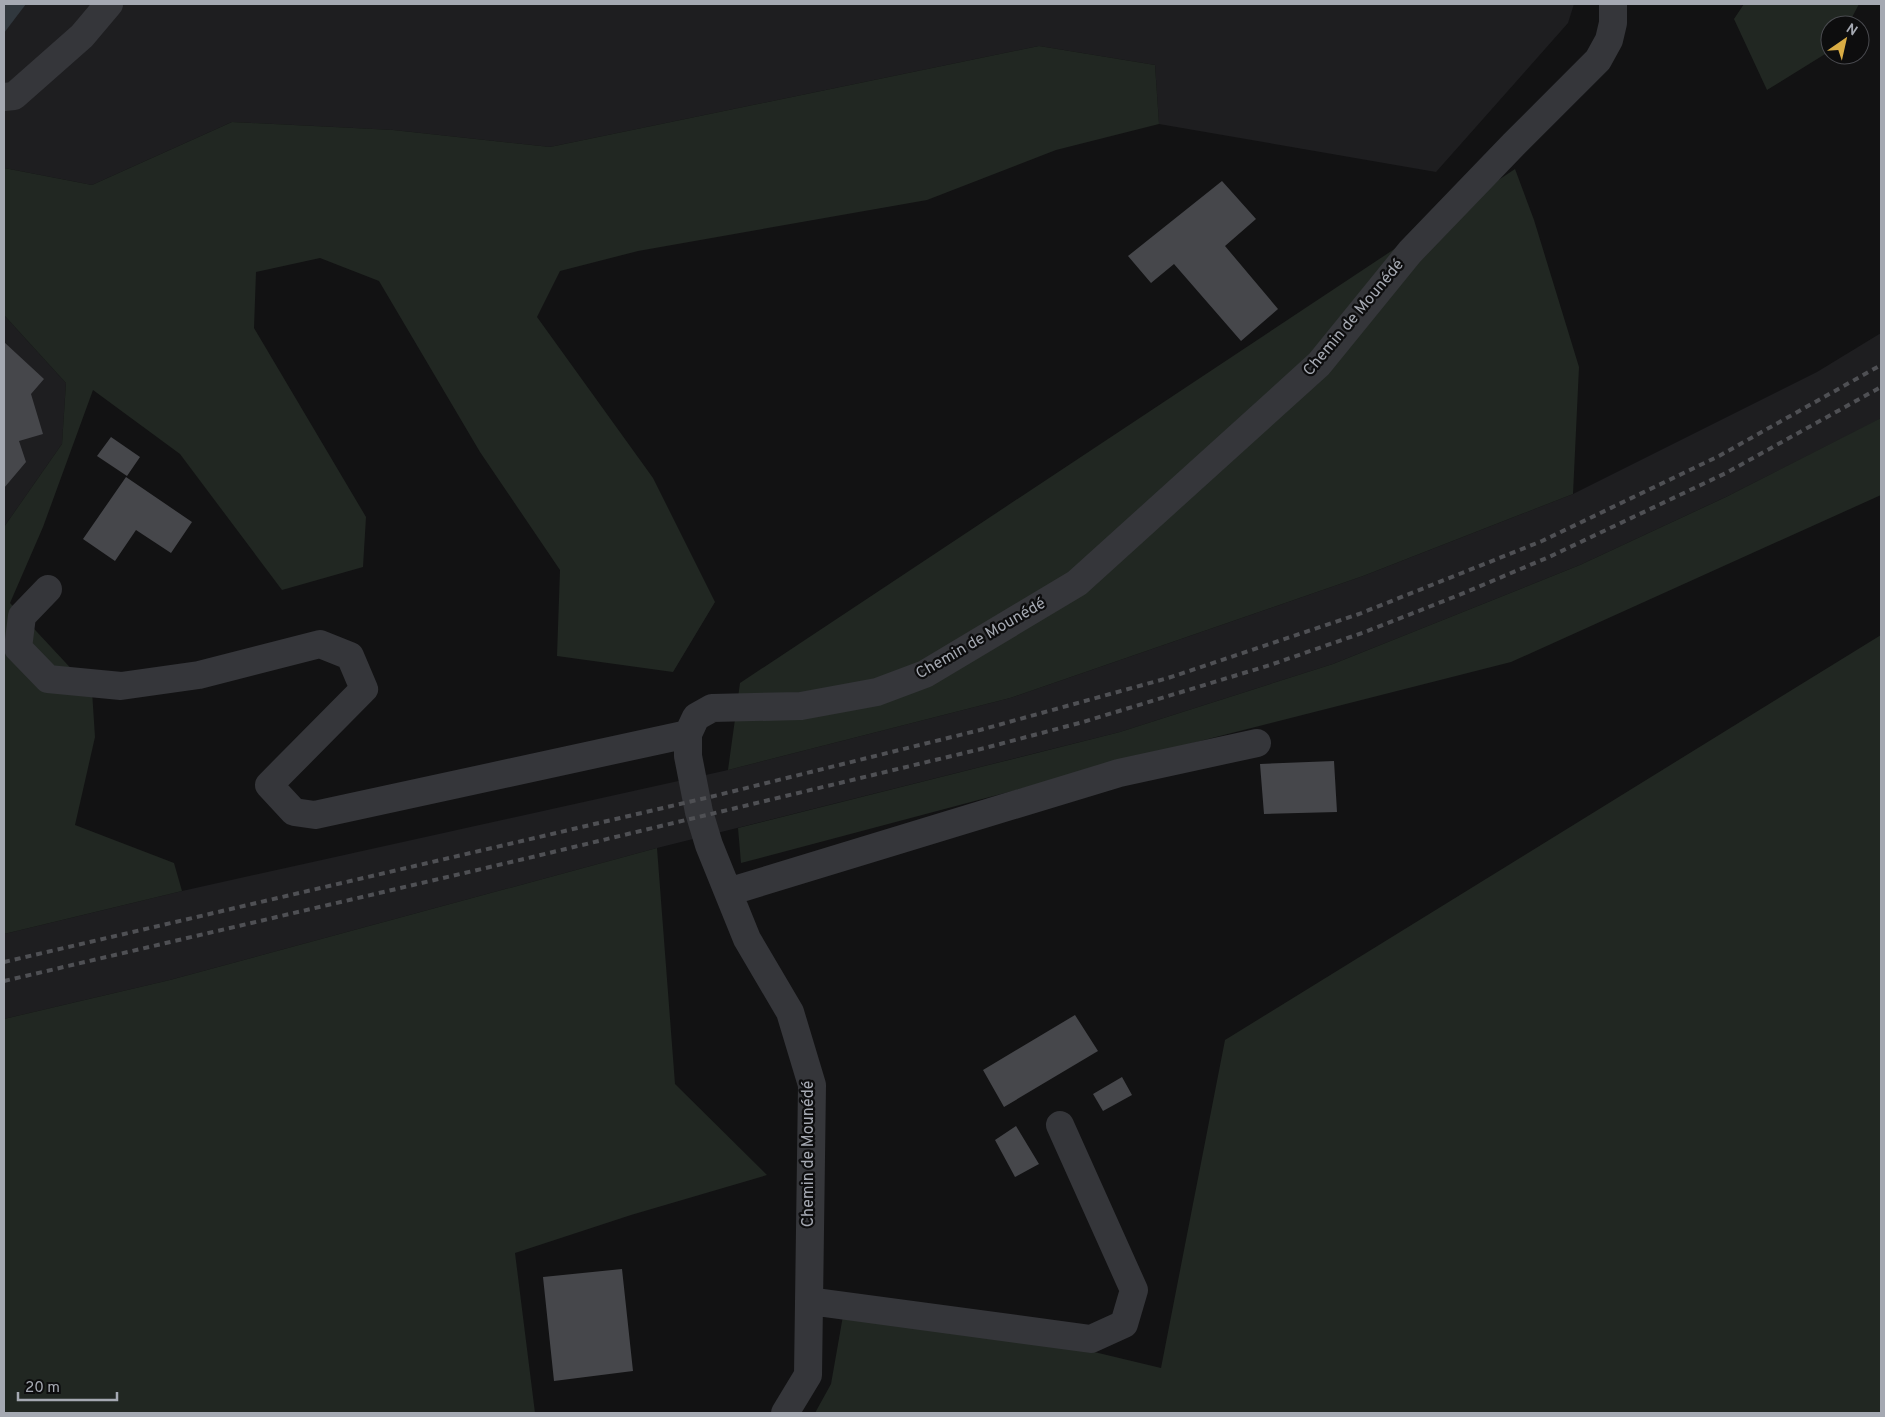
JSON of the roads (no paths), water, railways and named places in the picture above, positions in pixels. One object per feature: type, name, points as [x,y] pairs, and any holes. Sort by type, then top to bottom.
[{"type":"street","points":[[4,97],[14,96],[82,36],[109,4]]},
{"type":"street","name":"Chemin de Mounédé","points":[[785,1413],[808,1375],[812,1084],[790,1012],[747,940],[699,812],[688,756],[688,734],[696,717],[712,708],[801,706],[877,692],[925,674],[1077,582],[1319,364],[1410,252],[1598,60],[1609,40],[1613,23],[1613,4]]},
{"type":"street","points":[[48,589],[22,616],[18,648],[48,679],[121,686],[199,675],[320,644],[350,656],[364,689],[269,785],[294,812],[315,815],[688,734]]},
{"type":"street","points":[[728,892],[1120,773],[1257,743]]},
{"type":"street","points":[[809,1301],[1091,1339],[1124,1324],[1134,1290],[1060,1125]]},
{"type":"railway","points":[[4,962],[710,797],[980,730],[1168,678],[1359,614],[1542,541],[1719,456],[1881,365]]},
{"type":"railway","points":[[4,981],[985,748],[1083,722],[1270,665],[1365,632],[1549,557],[1726,473],[1881,387]]}]
